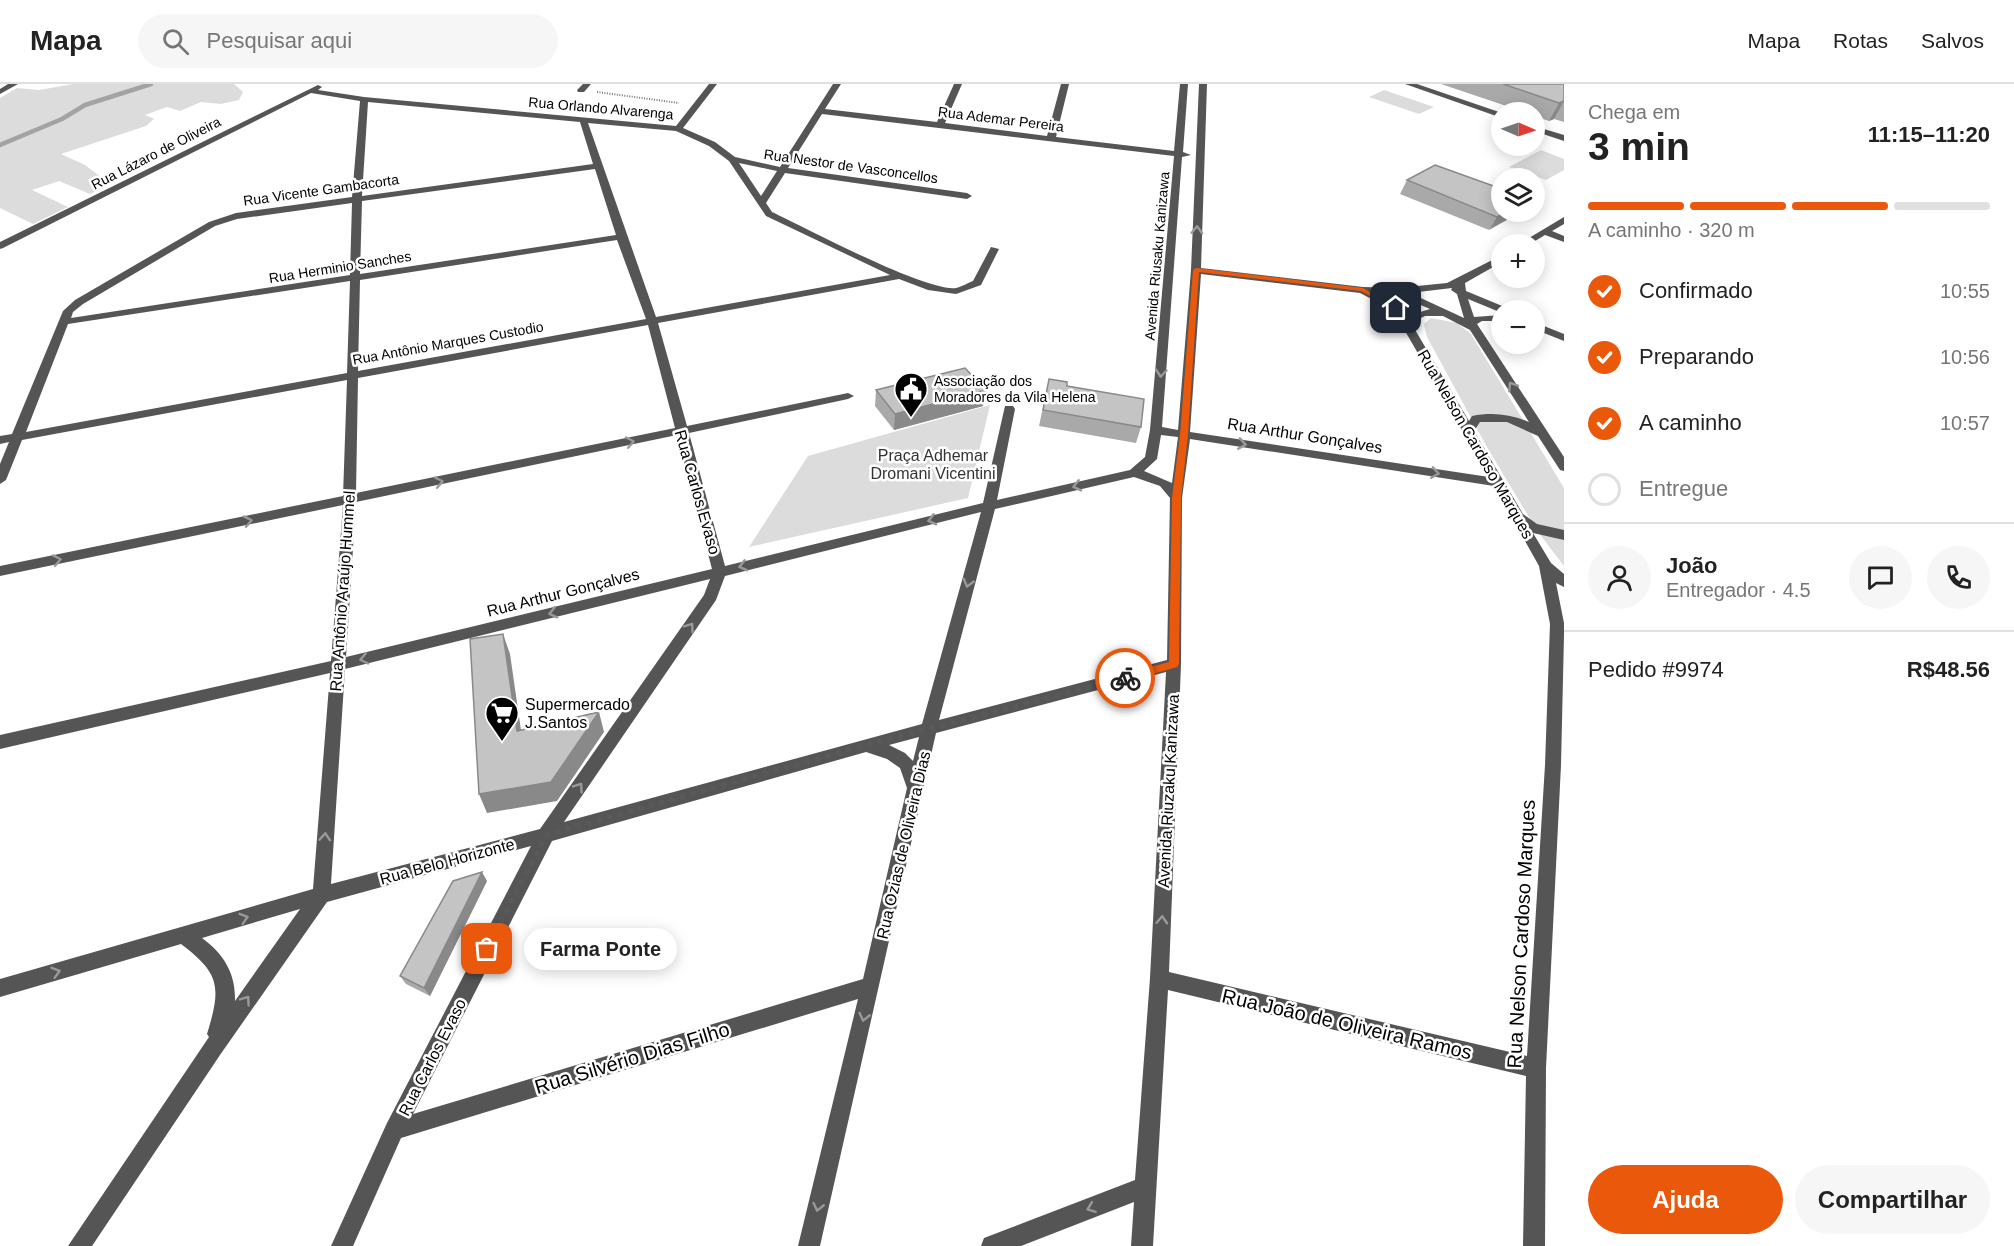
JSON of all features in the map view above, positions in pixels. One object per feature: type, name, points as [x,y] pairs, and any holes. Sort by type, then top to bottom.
[{"type":"street","points":[[0,92],[14,84]]},
{"type":"street","name":"Rua Lázaro de Oliveira","points":[[0,246],[323,84]]},
{"type":"street","points":[[678,129],[713,84]]},
{"type":"street","points":[[761,204],[837,84]]},
{"type":"street","points":[[940,125],[958,84]]},
{"type":"street","points":[[1051,138],[1065,84]]},
{"type":"street","name":"Avenida Riusaku Kanizawa","points":[[1156,430],[1184,84]]},
{"type":"street","name":"Avenida Riuzaku Kanizawa","points":[[1142,1246],[1159,978],[1174,664],[1176,498],[1184,435],[1196,270],[1203,84]]},
{"type":"street","points":[[1409,84],[1491,112]]},
{"type":"street","name":"Rua Orlando Alvarenga","points":[[309,91],[364,99],[678,129],[712,144],[732,159],[769,214],[900,276],[944,291],[956,291],[977,283],[994,249]]},
{"type":"street","name":"Rua Antônio Araújo Hummel","points":[[321,895],[349,501],[357,278],[357,198],[364,99]]},
{"type":"street","name":"Rua Ademar Pereira","points":[[821,111],[1178,154]]},
{"type":"street","name":"Rua Carlos Evaso","points":[[342,1246],[394,1130],[546,835],[711,596],[719,572],[716,553],[652,322],[621,237],[583,120]]},
{"type":"street","points":[[1545,132],[1564,138]]},
{"type":"street","points":[[1178,154],[1200,157]]},
{"type":"street","name":"Rua Nestor de Vasconcellos","points":[[732,159],[783,170],[967,196]]},
{"type":"street","name":"Rua Vicente Gambacorta","points":[[63,322],[71,308],[223,220],[357,198],[597,166]]},
{"type":"street","points":[[1542,234],[1564,220]]},
{"type":"street","points":[[1545,232],[1564,239]]},
{"type":"street","name":"Rua Herminio Sanches","points":[[63,322],[621,237]]},
{"type":"street","points":[[1196,270],[1363,290],[1397,291],[1460,287],[1491,266]]},
{"type":"street","name":"Rua Antônio Marques Custodio","points":[[0,440],[900,276]]},
{"type":"street","points":[[1460,287],[1491,304]]},
{"type":"street","points":[[1460,287],[1473,325],[1564,467]]},
{"type":"street","points":[[1406,322],[1424,302],[1445,288]]},
{"type":"street","name":"Rua Nelson Cardoso Marques","points":[[1363,290],[1396,308],[1406,322],[1546,566],[1561,618],[1536,1068],[1534,1246]]},
{"type":"street","points":[[1397,291],[1473,325]]},
{"type":"street","points":[[1406,322],[1416,314],[1428,312],[1454,317]]},
{"type":"street","points":[[1473,325],[1480,318],[1491,318]]},
{"type":"street","points":[[0,480],[63,322]]},
{"type":"street","points":[[1545,329],[1564,338]]},
{"type":"street","points":[[0,571],[349,501],[848,396]]},
{"type":"street","name":"Rua Ozias de Oliveira Dias","points":[[809,1246],[929,729],[989,506],[1009,409]]},
{"type":"street","points":[[1468,432],[1476,419],[1507,417],[1520,421],[1543,436]]},
{"type":"street","points":[[1134,473],[1151,459],[1156,430]]},
{"type":"street","name":"Rua Arthur Gonçalves","points":[[1156,430],[1498,483]]},
{"type":"street","points":[[1134,473],[1155,478],[1170,486],[1176,498]]},
{"type":"street","name":"Rua Arthur Gonçalves","points":[[0,742],[337,665],[989,506],[1134,473]]},
{"type":"street","points":[[1516,515],[1533,528],[1564,535]]},
{"type":"street","name":"Rua Nelson Cardoso Marques","points":[[1546,566],[1564,582]]},
{"type":"street","name":"Rua Belo Horizonte","points":[[0,988],[321,895],[546,835],[866,745],[1174,664]]},
{"type":"street","points":[[866,745],[887,751],[910,767],[914,779],[914,798]]},
{"type":"street","points":[[79,1246],[213,1048],[321,895]]},
{"type":"street","points":[[184,936],[209,954],[221,969],[226,988],[226,1002],[213,1048]]},
{"type":"street","name":"Rua João de Oliveira Ramos","points":[[1159,978],[1536,1068]]},
{"type":"street","name":"Rua Silvério Dias Filho","points":[[394,1130],[871,986]]},
{"type":"street","points":[[992,1246],[1146,1187]]},
{"type":"path","points":[[584,87],[696,105]]},
{"type":"green space","points":[[73,84],[234,84],[243,92],[239,100],[221,104],[201,102],[180,111],[167,107],[145,115],[154,119],[146,126],[61,154],[85,165],[110,184],[90,194],[59,181],[32,190],[68,207],[33,224],[0,208],[0,98],[17,88],[39,90]]},
{"type":"green space","points":[[1384,90],[1434,107],[1419,114],[1369,97]]},
{"type":"green space","points":[[1545,152],[1564,159],[1564,170],[1546,180],[1545,168],[1509,167],[1530,156],[1545,156]]},
{"type":"green space","points":[[1431,318],[1457,323],[1471,334],[1564,488],[1564,566],[1538,532],[1488,449],[1427,337],[1424,324]]},
{"type":"green space","name":"Praça Adhemar Dromani Vicentini","points":[[990,405],[968,498],[749,547],[808,456]]},
{"type":"building","points":[[1503,84],[1564,84],[1564,101],[1559,103]]},
{"type":"building","points":[[1435,165],[1491,185],[1491,215],[1407,180]]},
{"type":"building","points":[[965,368],[986,390],[895,414],[876,390]]},
{"type":"building","points":[[1049,379],[1067,382],[1067,386],[1144,399],[1141,427],[1043,410]]},
{"type":"building","name":"Supermercado J.Santos","points":[[503,634],[517,731],[599,712],[551,782],[479,794],[470,639]]},
{"type":"building","points":[[482,872],[424,988],[400,976],[453,881]]},
{"type":"waterway","points":[[0,145],[62,119],[85,105],[151,84]]},
{"type":"way so far","points":[[487,949],[546,835],[866,745],[1125,678]]},
{"type":"place","name":"Associação dos Moradores da Vila Helena","points":[[911,418]]},
{"type":"place","name":"Supermercado J.Santos","points":[[502,742]]},
{"type":"place","name":"Farma Ponte","points":[[487,949]]},
{"type":"route","points":[[1125,678],[1174,664],[1176,498],[1184,435],[1196,270],[1363,290],[1396,308]]}]
